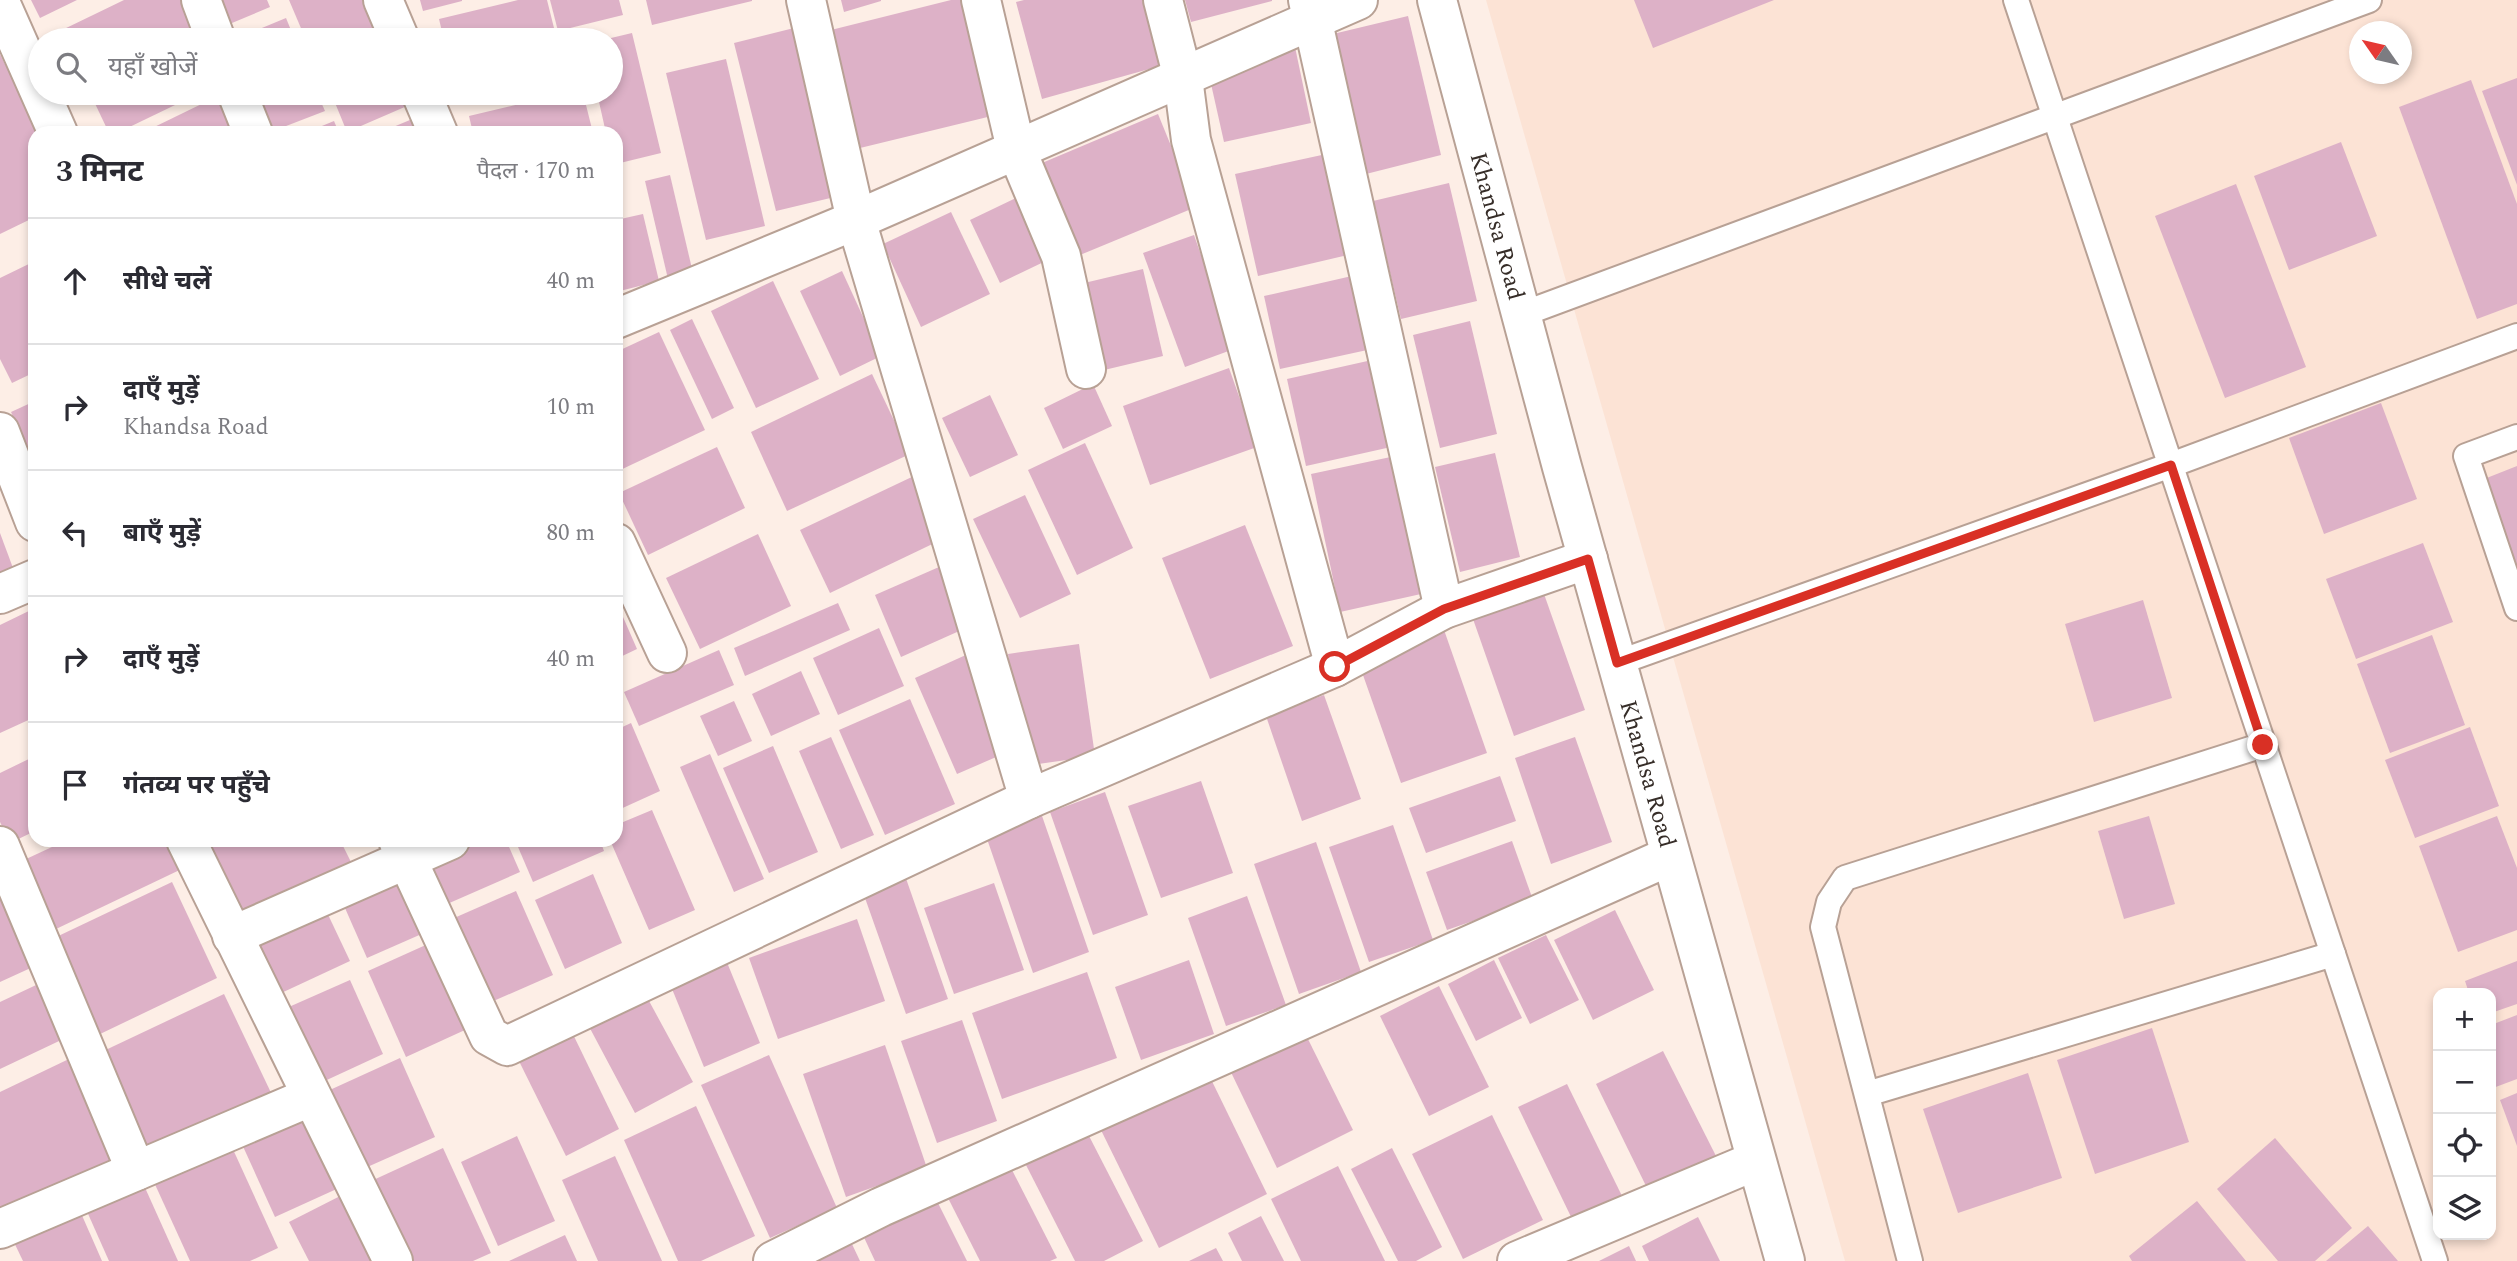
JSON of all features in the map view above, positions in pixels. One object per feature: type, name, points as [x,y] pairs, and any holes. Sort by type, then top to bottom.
[{"type":"street","points":[[201,0],[212,28]]},
{"type":"street","points":[[383,0],[395,28]]},
{"type":"street","points":[[806,0],[856,219],[1029,799]]},
{"type":"street","points":[[981,0],[1016,149],[1060,256],[1086,369]]},
{"type":"street","points":[[1163,0],[1183,78],[1191,140],[1335,667]]},
{"type":"street","points":[[623,316],[1183,78],[1310,9],[1358,0]]},
{"type":"street","name":"Khandsa Road","points":[[1437,0],[1520,315],[1785,1261]]},
{"type":"street","points":[[0,2],[28,65]]},
{"type":"street","points":[[1310,9],[1444,609]]},
{"type":"street","points":[[46,105],[55,126]]},
{"type":"street","points":[[242,105],[250,126]]},
{"type":"street","points":[[426,105],[435,126]]},
{"type":"street","points":[[0,432],[28,504]]},
{"type":"street","points":[[623,558],[667,653]]},
{"type":"street","points":[[232,936],[403,850],[489,1036],[507,1046],[1029,799],[1335,667],[1444,609],[1588,559]]},
{"type":"street","points":[[0,594],[28,582]]},
{"type":"street","points":[[0,846],[136,1171]]},
{"type":"street","points":[[189,847],[393,1261]]},
{"type":"street","points":[[773,1261],[881,1206],[1671,856]]},
{"type":"street","points":[[0,1229],[310,1097]]},
{"type":"street","points":[[1517,1261],[1755,1161]]},
{"type":"lane","points":[[2017,0],[2435,1261]]},
{"type":"lane","points":[[1520,315],[2369,0]]},
{"type":"lane","points":[[1617,663],[2171,465],[2517,336]]},
{"type":"lane","points":[[2517,437],[2466,456],[2517,608]]},
{"type":"lane","points":[[1910,1261],[1823,928],[1829,902],[1844,878],[2263,745]]},
{"type":"lane","points":[[1867,1094],[2333,954]]},
{"type":"shaded area","points":[[1486,0],[2517,0],[2517,1261],[1845,1261]]},
{"type":"building","points":[[31,0],[77,0],[40,18]]},
{"type":"building","points":[[124,0],[189,0],[202,28],[66,28]]},
{"type":"building","points":[[208,0],[267,0],[270,7],[220,28]]},
{"type":"building","points":[[289,0],[362,0],[374,28],[301,28]]},
{"type":"building","points":[[420,0],[462,0],[462,1],[423,11]]},
{"type":"building","points":[[518,0],[547,0],[554,28],[441,28],[439,19]]},
{"type":"building","points":[[550,0],[619,0],[623,15],[570,28],[557,28]]},
{"type":"building","points":[[646,0],[752,0],[752,1],[652,25]]},
{"type":"building","points":[[841,0],[881,0],[881,1],[844,12]]},
{"type":"building","points":[[951,0],[973,0],[1000,114],[860,148],[831,30]]},
{"type":"building","points":[[1142,0],[1160,66],[1042,99],[1016,2]]},
{"type":"building","points":[[1185,0],[1272,0],[1272,1],[1191,22]]},
{"type":"building","points":[[1634,0],[1774,0],[1653,48]]},
{"type":"building","points":[[1408,16],[1441,155],[1366,174],[1333,34]]},
{"type":"building","points":[[286,18],[290,28],[262,28]]},
{"type":"building","points":[[802,26],[843,195],[776,211],[734,43]]},
{"type":"building","points":[[632,33],[661,153],[623,162],[623,126],[604,126],[600,105],[623,105],[623,35]]},
{"type":"building","points":[[1295,47],[1311,123],[1224,142],[1207,66]]},
{"type":"building","points":[[0,54],[36,126],[28,126],[28,220],[0,234]]},
{"type":"building","points":[[726,59],[765,226],[706,240],[666,73]]},
{"type":"building","points":[[2517,78],[2517,185],[2482,91]]},
{"type":"building","points":[[2471,80],[2517,204],[2517,304],[2477,319],[2399,107]]},
{"type":"building","points":[[96,105],[175,105],[132,126],[106,126]]},
{"type":"building","points":[[199,105],[225,105],[235,126],[156,126]]},
{"type":"building","points":[[256,105],[322,105],[325,111],[286,126],[265,126]]},
{"type":"building","points":[[336,105],[407,106],[361,126],[345,126]]},
{"type":"building","points":[[515,105],[586,105],[591,126],[471,126],[469,116]]},
{"type":"building","points":[[1158,114],[1196,207],[1080,255],[1042,163]]},
{"type":"building","points":[[417,117],[420,126],[396,126]]},
{"type":"building","points":[[334,121],[336,126],[322,126]]},
{"type":"building","points":[[2341,142],[2377,236],[2289,270],[2254,176]]},
{"type":"building","points":[[1331,153],[1352,254],[1258,276],[1235,174]]},
{"type":"building","points":[[670,175],[693,273],[668,279],[645,181]]},
{"type":"building","points":[[1449,183],[1477,301],[1401,319],[1373,201]]},
{"type":"building","points":[[2236,184],[2306,367],[2225,398],[2155,216]]},
{"type":"building","points":[[1022,195],[1052,258],[1000,283],[970,220]]},
{"type":"building","points":[[951,212],[990,294],[921,327],[883,244]]},
{"type":"building","points":[[643,214],[659,281],[623,290],[623,218]]},
{"type":"building","points":[[1194,235],[1234,349],[1185,367],[1143,253]]},
{"type":"building","points":[[28,264],[28,375],[12,383],[0,359],[0,278]]},
{"type":"building","points":[[1143,269],[1163,356],[1100,371],[1080,284]]},
{"type":"building","points":[[842,271],[881,356],[840,376],[800,291]]},
{"type":"building","points":[[1365,273],[1381,347],[1280,369],[1264,296]]},
{"type":"building","points":[[773,281],[819,379],[756,408],[711,311]]},
{"type":"building","points":[[692,319],[734,408],[712,419],[670,330]]},
{"type":"building","points":[[1470,321],[1497,434],[1440,448],[1413,335]]},
{"type":"building","points":[[659,332],[705,430],[623,469],[623,349]]},
{"type":"building","points":[[1372,360],[1391,447],[1306,466],[1287,379]]},
{"type":"building","points":[[1229,368],[1257,447],[1150,485],[1123,406]]},
{"type":"building","points":[[872,374],[910,454],[787,511],[751,432]]},
{"type":"building","points":[[1093,384],[1112,426],[1063,449],[1044,408]]},
{"type":"building","points":[[990,395],[1018,455],[970,477],[942,418]]},
{"type":"building","points":[[2381,403],[2417,499],[2324,534],[2289,438]]},
{"type":"building","points":[[28,404],[28,447],[11,412]]},
{"type":"building","points":[[1085,443],[1133,548],[1077,575],[1028,470]]},
{"type":"building","points":[[717,447],[745,508],[648,555],[623,502],[623,491]]},
{"type":"building","points":[[1495,453],[1520,557],[1460,572],[1435,467]]},
{"type":"building","points":[[1400,455],[1430,592],[1340,612],[1311,474]]},
{"type":"building","points":[[2517,466],[2517,598],[2474,483]]},
{"type":"building","points":[[916,475],[945,538],[830,593],[800,530]]},
{"type":"building","points":[[1025,495],[1071,594],[1020,618],[973,519]]},
{"type":"building","points":[[1245,525],[1293,646],[1210,679],[1162,558]]},
{"type":"building","points":[[0,533],[13,568],[0,572]]},
{"type":"building","points":[[758,534],[791,606],[700,649],[666,578]]},
{"type":"building","points":[[2423,543],[2453,622],[2356,659],[2326,579]]},
{"type":"building","points":[[939,567],[966,628],[901,657],[875,595]]},
{"type":"building","points":[[1544,594],[1585,710],[1514,736],[1473,619]]},
{"type":"building","points":[[2143,600],[2172,698],[2094,722],[2065,624]]},
{"type":"building","points":[[838,603],[850,630],[745,676],[734,648]]},
{"type":"building","points":[[28,611],[28,720],[0,733],[0,625]]},
{"type":"building","points":[[623,617],[637,649],[623,656]]},
{"type":"building","points":[[1443,627],[1487,753],[1401,783],[1357,658]]},
{"type":"building","points":[[879,628],[904,686],[838,715],[813,658]]},
{"type":"building","points":[[2432,635],[2465,725],[2390,753],[2357,664]]},
{"type":"building","points":[[1079,644],[1095,756],[1024,766],[1008,654]]},
{"type":"building","points":[[719,650],[734,685],[639,726],[624,692]]},
{"type":"building","points":[[968,654],[1010,751],[957,774],[915,678]]},
{"type":"building","points":[[801,671],[820,714],[771,736],[752,694]]},
{"type":"building","points":[[1324,695],[1361,799],[1302,821],[1266,716]]},
{"type":"building","points":[[910,699],[955,804],[885,835],[839,730]]},
{"type":"building","points":[[734,701],[752,741],[718,756],[700,716]]},
{"type":"building","points":[[631,723],[660,791],[623,808],[623,727]]},
{"type":"building","points":[[2470,727],[2499,806],[2415,838],[2385,760]]},
{"type":"building","points":[[831,737],[874,835],[841,849],[799,751]]},
{"type":"building","points":[[1575,737],[1612,842],[1551,864],[1515,758]]},
{"type":"building","points":[[773,746],[818,852],[769,873],[723,768]]},
{"type":"building","points":[[710,754],[764,879],[734,892],[680,767]]},
{"type":"building","points":[[28,759],[28,834],[10,843],[0,822],[0,773]]},
{"type":"building","points":[[1500,776],[1516,821],[1426,853],[1409,808]]},
{"type":"building","points":[[1201,781],[1233,873],[1161,898],[1128,806]]},
{"type":"building","points":[[1105,792],[1148,915],[1093,935],[1050,812]]},
{"type":"building","points":[[652,810],[695,910],[649,930],[613,847],[623,847],[623,822]]},
{"type":"building","points":[[1041,813],[1089,952],[1033,973],[985,833]]},
{"type":"building","points":[[2149,816],[2175,904],[2124,919],[2098,831]]},
{"type":"building","points":[[2497,816],[2517,868],[2517,930],[2458,952],[2419,846]]},
{"type":"building","points":[[1393,825],[1433,940],[1369,962],[1329,847]]},
{"type":"building","points":[[1512,841],[1533,900],[1447,930],[1426,872]]},
{"type":"building","points":[[1316,842],[1361,972],[1299,994],[1254,864]]},
{"type":"building","points":[[52,847],[179,847],[188,866],[56,929],[24,860]]},
{"type":"building","points":[[203,847],[344,847],[351,862],[236,917]]},
{"type":"building","points":[[447,847],[509,847],[520,872],[438,908],[418,860]]},
{"type":"building","points":[[518,847],[603,847],[604,851],[533,882]]},
{"type":"building","points":[[902,867],[948,999],[906,1014],[859,881]]},
{"type":"building","points":[[406,870],[433,929],[367,958],[341,899]]},
{"type":"building","points":[[593,874],[622,943],[565,969],[535,900]]},
{"type":"building","points":[[172,882],[217,978],[98,1035],[52,939]]},
{"type":"building","points":[[994,883],[1024,970],[954,994],[924,908]]},
{"type":"building","points":[[516,891],[553,975],[482,1006],[445,922]]},
{"type":"building","points":[[0,892],[35,966],[0,982]]},
{"type":"building","points":[[1247,896],[1286,1005],[1226,1026],[1188,918]]},
{"type":"building","points":[[323,904],[350,961],[277,995],[251,938]]},
{"type":"building","points":[[1615,910],[1654,990],[1593,1020],[1554,940]]},
{"type":"building","points":[[857,919],[885,1001],[778,1039],[749,958]]},
{"type":"building","points":[[1546,935],[1579,1000],[1530,1024],[1498,958]]},
{"type":"building","points":[[439,939],[478,1024],[406,1057],[368,971]]},
{"type":"building","points":[[726,960],[760,1043],[704,1067],[670,984]]},
{"type":"building","points":[[1189,960],[1214,1034],[1141,1060],[1115,987]]},
{"type":"building","points":[[1494,960],[1522,1018],[1476,1041],[1448,984]]},
{"type":"building","points":[[2517,961],[2517,1004],[2496,1011],[2496,988],[2467,988],[2465,981]]},
{"type":"building","points":[[1087,972],[1117,1058],[1002,1099],[972,1013]]},
{"type":"building","points":[[51,978],[76,1033],[0,1069],[0,1002]]},
{"type":"building","points":[[350,980],[383,1054],[316,1085],[282,1010]]},
{"type":"building","points":[[1439,986],[1489,1087],[1429,1116],[1380,1016]]},
{"type":"building","points":[[642,988],[693,1082],[635,1113],[585,1019]]},
{"type":"building","points":[[224,994],[274,1099],[144,1161],[95,1055]]},
{"type":"building","points":[[2517,1015],[2517,1079],[2496,1087],[2496,1051],[2496,1023]]},
{"type":"building","points":[[962,1020],[997,1121],[937,1143],[901,1041]]},
{"type":"building","points":[[568,1024],[619,1129],[566,1156],[514,1051]]},
{"type":"building","points":[[2152,1028],[2189,1142],[2095,1174],[2057,1060]]},
{"type":"building","points":[[1303,1029],[1353,1130],[1277,1168],[1228,1066]]},
{"type":"building","points":[[885,1045],[927,1168],[846,1197],[803,1074]]},
{"type":"building","points":[[1663,1051],[1716,1156],[1648,1190],[1596,1084]]},
{"type":"building","points":[[769,1055],[837,1208],[770,1238],[701,1085]]},
{"type":"building","points":[[71,1058],[120,1164],[0,1221],[0,1092]]},
{"type":"building","points":[[400,1058],[435,1137],[356,1172],[321,1094]]},
{"type":"building","points":[[1207,1071],[1267,1194],[1159,1248],[1098,1124]]},
{"type":"building","points":[[2028,1073],[2062,1178],[1958,1213],[1923,1109]]},
{"type":"building","points":[[1567,1084],[1623,1198],[1574,1223],[1518,1107]]},
{"type":"building","points":[[2517,1093],[2517,1146],[2500,1100]]},
{"type":"building","points":[[696,1106],[755,1236],[701,1261],[678,1261],[624,1140]]},
{"type":"building","points":[[307,1113],[341,1187],[275,1217],[241,1142]]},
{"type":"building","points":[[1492,1115],[1543,1220],[1463,1259],[1412,1154]]},
{"type":"building","points":[[1088,1134],[1143,1241],[1104,1261],[1075,1261],[1026,1165]]},
{"type":"building","points":[[517,1136],[555,1221],[498,1246],[461,1162]]},
{"type":"building","points":[[2275,1138],[2352,1228],[2315,1261],[2278,1261],[2217,1189]]},
{"type":"building","points":[[231,1145],[278,1248],[250,1261],[190,1261],[153,1180]]},
{"type":"building","points":[[443,1148],[491,1253],[473,1261],[405,1261],[369,1182]]},
{"type":"building","points":[[1392,1148],[1442,1247],[1416,1261],[1398,1261],[1351,1169]]},
{"type":"building","points":[[615,1156],[662,1261],[598,1261],[562,1180]]},
{"type":"building","points":[[1010,1166],[1057,1258],[1050,1261],[980,1261],[948,1198]]},
{"type":"building","points":[[1338,1166],[1385,1261],[1301,1261],[1271,1199]]},
{"type":"building","points":[[142,1181],[178,1261],[109,1261],[85,1207]]},
{"type":"building","points":[[350,1191],[382,1261],[309,1261],[289,1222]]},
{"type":"building","points":[[933,1193],[967,1261],[875,1261],[861,1231]]},
{"type":"building","points":[[2197,1201],[2246,1261],[2132,1261],[2129,1256]]},
{"type":"building","points":[[77,1204],[102,1261],[23,1261],[10,1234]]},
{"type":"building","points":[[1261,1216],[1284,1261],[1242,1261],[1228,1233]]},
{"type":"building","points":[[1698,1217],[1720,1261],[1649,1261],[1642,1246]]},
{"type":"building","points":[[2368,1226],[2398,1261],[2326,1261]]},
{"type":"building","points":[[565,1235],[577,1261],[509,1261]]},
{"type":"building","points":[[851,1242],[860,1261],[814,1261]]},
{"type":"building","points":[[1629,1246],[1636,1261],[1599,1261]]},
{"type":"building","points":[[1216,1248],[1223,1261],[1189,1261]]},
{"type":"route","points":[[1335,667],[1444,609],[1588,559],[1617,663],[2171,465],[2263,745]]}]
